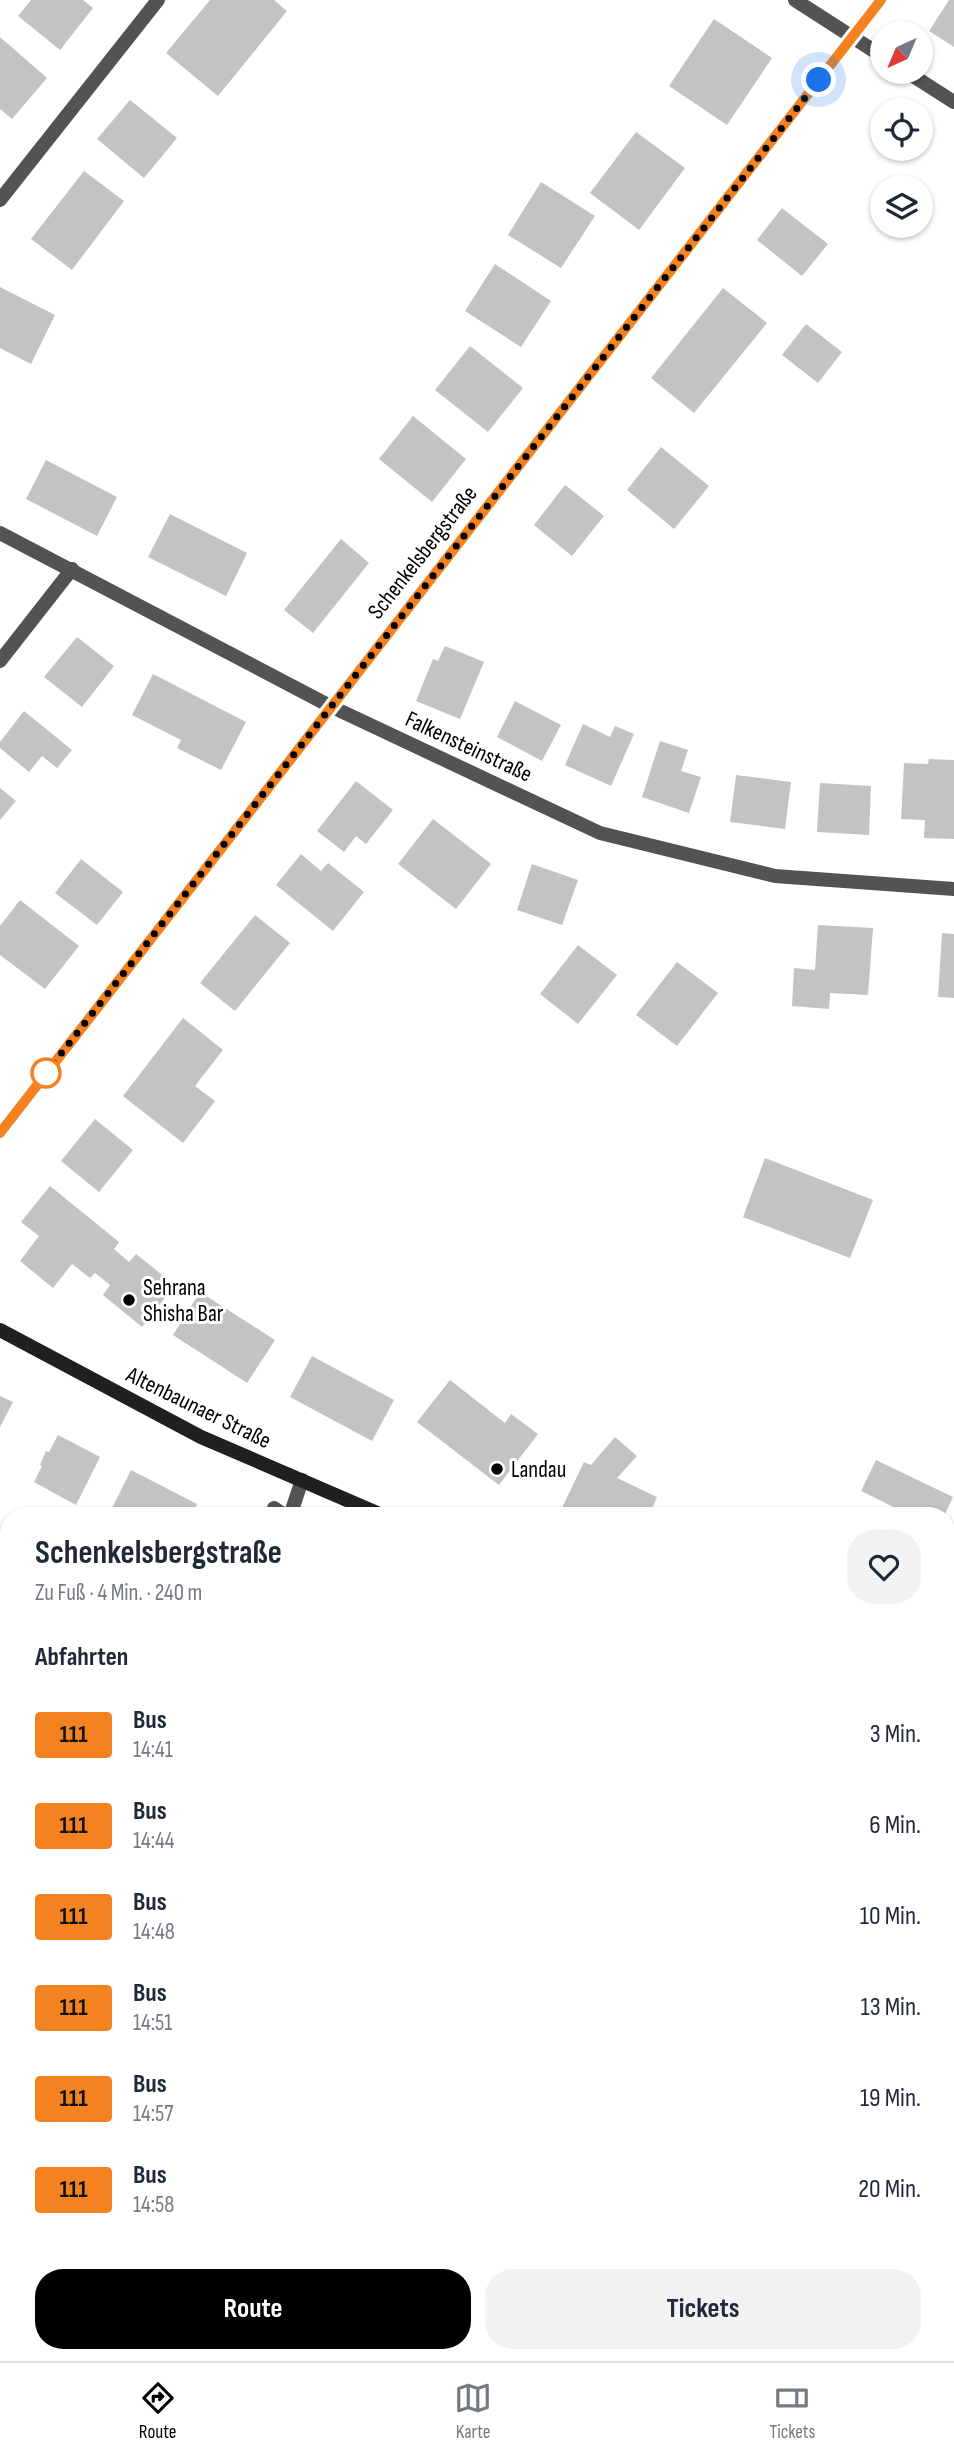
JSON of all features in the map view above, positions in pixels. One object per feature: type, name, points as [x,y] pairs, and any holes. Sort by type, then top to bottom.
[{"type":"main road","name":"Altenbaunaer Straße","points":[[0,1330],[201,1437],[364,1507]]},
{"type":"street","points":[[0,200],[158,0]]},
{"type":"street","points":[[795,0],[870,48]]},
{"type":"street","name":"Schenkelsbergstraße","points":[[0,1133],[881,0]]},
{"type":"street","points":[[926,84],[954,102]]},
{"type":"street","name":"Falkensteinstraße","points":[[0,533],[330,706],[600,833],[775,876],[954,889]]},
{"type":"street","points":[[0,661],[72,569]]},
{"type":"street","points":[[286,1507],[302,1480]]},
{"type":"building","points":[[31,0],[83,0],[93,8],[60,50],[18,16]]},
{"type":"building","points":[[210,0],[274,0],[287,11],[218,96],[166,53]]},
{"type":"building","points":[[949,0],[954,0],[954,47],[933,34],[933,25]]},
{"type":"building","points":[[714,19],[772,58],[727,125],[669,86]]},
{"type":"building","points":[[0,37],[47,78],[12,119],[0,109]]},
{"type":"building","points":[[130,100],[177,138],[144,178],[97,139]]},
{"type":"building","points":[[636,132],[685,168],[639,230],[590,193]]},
{"type":"building","points":[[84,171],[124,201],[72,270],[31,239]]},
{"type":"building","points":[[541,182],[595,216],[561,268],[508,235]]},
{"type":"building","points":[[782,208],[828,244],[802,276],[757,240]]},
{"type":"building","points":[[495,264],[551,301],[521,347],[465,311]]},
{"type":"building","points":[[0,287],[55,315],[31,364],[0,348]]},
{"type":"building","points":[[723,288],[767,323],[694,413],[651,378]]},
{"type":"building","points":[[806,324],[842,352],[818,383],[782,355]]},
{"type":"building","points":[[470,346],[523,388],[488,432],[435,390]]},
{"type":"building","points":[[413,416],[466,459],[432,502],[379,459]]},
{"type":"building","points":[[661,447],[709,486],[674,529],[627,490]]},
{"type":"building","points":[[46,460],[117,497],[97,536],[26,499]]},
{"type":"building","points":[[565,485],[604,516],[572,556],[534,525]]},
{"type":"building","points":[[170,514],[247,553],[226,596],[148,557]]},
{"type":"building","points":[[341,539],[369,563],[313,633],[284,610]]},
{"type":"building","points":[[77,637],[114,666],[82,707],[44,677]]},
{"type":"building","points":[[445,646],[484,662],[460,719],[416,701],[433,659],[438,661]]},
{"type":"building","points":[[153,674],[246,722],[221,770],[177,748],[181,740],[132,715]]},
{"type":"building","points":[[515,701],[561,725],[542,761],[497,737]]},
{"type":"building","points":[[24,711],[72,750],[57,768],[42,756],[29,772],[0,748],[0,742]]},
{"type":"building","points":[[583,724],[610,737],[615,726],[634,734],[611,786],[565,765]]},
{"type":"building","points":[[660,741],[688,750],[681,771],[701,777],[689,813],[642,797]]},
{"type":"building","points":[[929,759],[954,760],[954,839],[924,838],[925,820],[901,819],[904,763],[928,764]]},
{"type":"building","points":[[736,775],[791,782],[785,829],[730,822]]},
{"type":"building","points":[[356,781],[393,810],[366,844],[356,836],[344,852],[317,831]]},
{"type":"building","points":[[820,783],[871,786],[869,835],[817,832]]},
{"type":"building","points":[[0,788],[16,801],[0,820]]},
{"type":"building","points":[[433,819],[491,864],[456,909],[398,864]]},
{"type":"building","points":[[301,854],[321,871],[328,863],[364,892],[333,931],[276,885]]},
{"type":"building","points":[[81,859],[123,892],[97,925],[55,893]]},
{"type":"building","points":[[532,864],[578,880],[562,925],[517,910]]},
{"type":"building","points":[[20,900],[79,946],[45,989],[0,955],[0,926]]},
{"type":"building","points":[[255,915],[290,943],[235,1011],[200,983]]},
{"type":"building","points":[[818,925],[873,928],[868,995],[830,993],[829,1009],[792,1006],[794,968],[815,970]]},
{"type":"building","points":[[942,933],[954,934],[954,998],[938,997]]},
{"type":"building","points":[[578,945],[617,975],[578,1024],[540,994]]},
{"type":"building","points":[[677,962],[718,993],[677,1046],[636,1015]]},
{"type":"building","points":[[183,1018],[223,1050],[195,1086],[215,1101],[183,1143],[123,1096]]},
{"type":"building","points":[[95,1119],[133,1150],[99,1192],[61,1161]]},
{"type":"building","points":[[765,1158],[873,1200],[850,1258],[743,1217]]},
{"type":"building","points":[[50,1186],[119,1242],[114,1249],[129,1262],[136,1254],[175,1285],[142,1327],[103,1295],[110,1285],[95,1273],[90,1278],[72,1264],[53,1288],[20,1261],[39,1236],[21,1222]]},
{"type":"building","points":[[200,1292],[275,1340],[247,1383],[173,1335]]},
{"type":"building","points":[[312,1356],[394,1400],[372,1441],[290,1397]]},
{"type":"building","points":[[450,1380],[505,1423],[511,1414],[538,1434],[499,1485],[417,1422]]},
{"type":"building","points":[[0,1396],[13,1402],[0,1427]]},
{"type":"building","points":[[58,1435],[100,1457],[76,1505],[34,1482],[46,1451],[49,1452]]},
{"type":"building","points":[[615,1437],[637,1456],[617,1478],[657,1497],[653,1507],[562,1507],[584,1462],[591,1465]]},
{"type":"building","points":[[876,1460],[953,1497],[948,1507],[894,1507],[861,1491]]},
{"type":"building","points":[[131,1470],[197,1504],[196,1507],[112,1507]]},
{"type":"bus line","name":"111","points":[[0,1133],[881,0]]},
{"type":"place","name":"Sehrana Shisha Bar","points":[[129,1300]]},
{"type":"place","name":"Landau","points":[[497,1469]]},
{"type":"route","points":[[46,1073],[819,80]]}]
